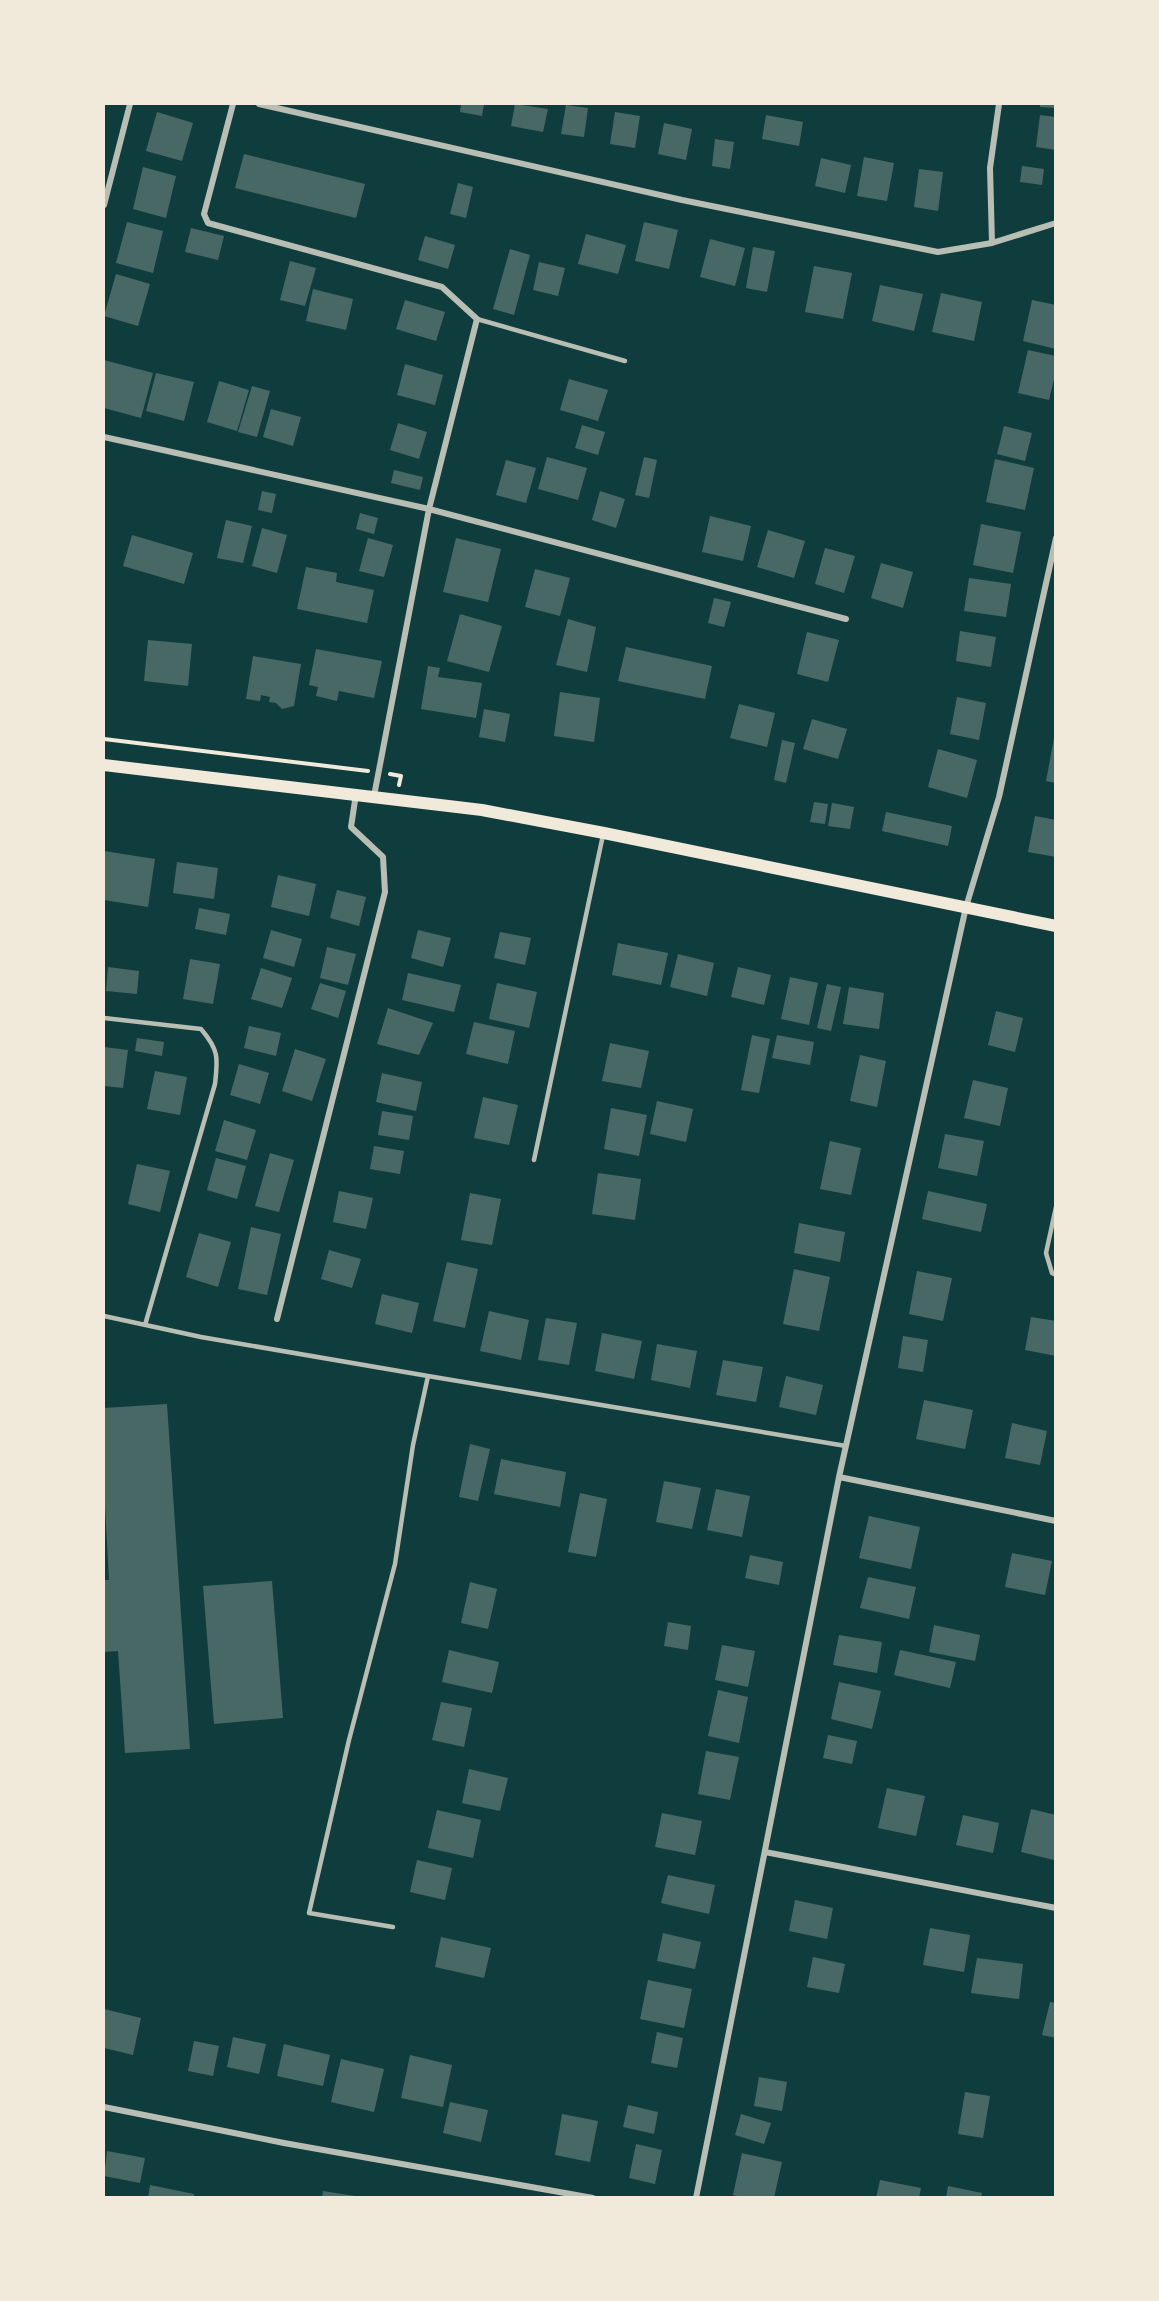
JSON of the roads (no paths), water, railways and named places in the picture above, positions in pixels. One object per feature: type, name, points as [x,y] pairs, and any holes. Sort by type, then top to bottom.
[{"type":"main road","points":[[104,765],[398,798],[483,810],[604,832],[1056,926]]},
{"type":"street","points":[[104,205],[130,104]]},
{"type":"street","points":[[233,104],[204,214],[208,224],[442,287],[477,319],[429,509],[374,796]]},
{"type":"street","points":[[259,104],[682,200],[938,252],[992,243],[1056,223]]},
{"type":"street","points":[[992,243],[990,168],[999,104]]},
{"type":"street","points":[[104,437],[429,509],[846,619]]},
{"type":"street","points":[[696,2198],[839,1477],[966,907],[999,797],[1056,538]]},
{"type":"street","points":[[277,1319],[385,892],[383,857],[351,827],[356,794]]},
{"type":"street","points":[[839,1477],[1056,1521]]},
{"type":"street","points":[[765,1852],[1056,1908]]},
{"type":"street","points":[[104,2107],[284,2143],[593,2198]]},
{"type":"lane","points":[[477,319],[625,361]]},
{"type":"lane","points":[[534,1160],[604,832]]},
{"type":"lane","points":[[104,1018],[201,1029],[214,1044],[217,1063],[215,1084],[146,1325]]},
{"type":"lane","points":[[1056,1207],[1046,1253],[1052,1273],[1056,1275]]},
{"type":"lane","points":[[104,1316],[201,1337],[846,1446]]},
{"type":"lane","points":[[393,1927],[309,1913],[349,1740],[395,1564],[412,1445],[428,1376]]}]
